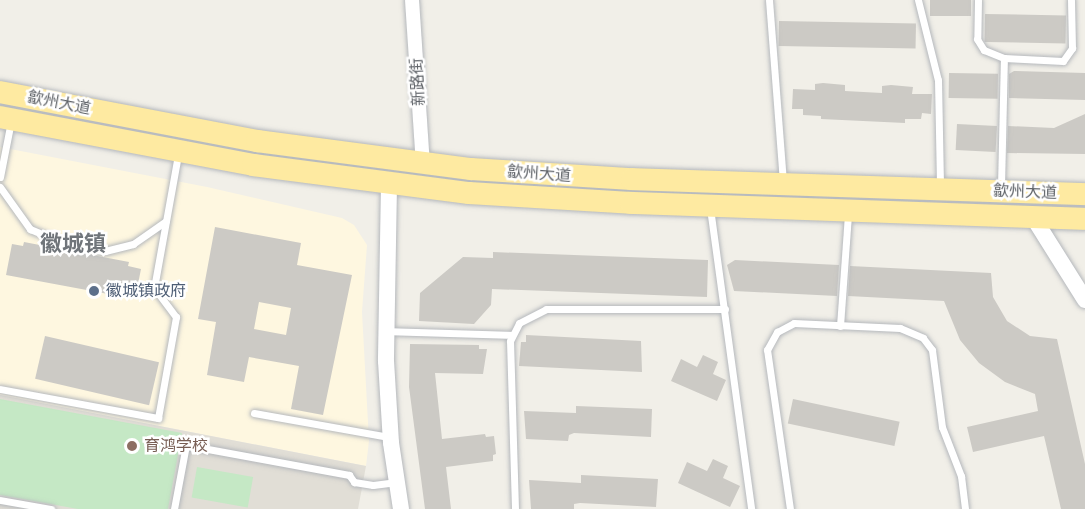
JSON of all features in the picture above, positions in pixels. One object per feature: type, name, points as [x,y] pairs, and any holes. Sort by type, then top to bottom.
[{"type":"highway","name":"歙州大道","points":[[0,92],[257,141],[423,164],[552,175],[1085,194]]},
{"type":"highway","name":"歙州大道","points":[[6,118],[178,152],[389,185],[550,199],[1085,219]]},
{"type":"street","name":"新路街","points":[[411,0],[423,164]]},
{"type":"street","points":[[389,185],[386,331],[391,438],[402,509]]},
{"type":"street","points":[[1033,217],[1085,300]]},
{"type":"lane","points":[[769,0],[784,184]]},
{"type":"lane","points":[[918,0],[938,80],[940,189]]},
{"type":"lane","points":[[978,0],[978,43],[1004,58],[1067,59],[1072,48],[1071,0]]},
{"type":"lane","points":[[1001,191],[1004,58]]},
{"type":"lane","points":[[0,177],[6,118]]},
{"type":"lane","points":[[0,389],[159,418],[176,317],[154,288],[178,152]]},
{"type":"lane","points":[[0,187],[30,229],[75,248],[105,251],[133,244],[166,221]]},
{"type":"lane","points":[[710,206],[751,509]]},
{"type":"lane","points":[[840,326],[848,211]]},
{"type":"lane","points":[[515,509],[512,335],[525,317],[546,309],[725,309]]},
{"type":"lane","points":[[790,509],[767,350],[773,338],[788,325],[909,330],[928,343],[942,427],[961,476],[965,509]]},
{"type":"lane","points":[[386,331],[512,335]]},
{"type":"lane","points":[[254,413],[391,438]]},
{"type":"lane","points":[[174,509],[186,446],[349,475],[354,482],[374,485],[397,482]]},
{"type":"lane","points":[[0,500],[51,509]]},
{"type":"shaded area","points":[[0,147],[207,187],[342,218],[354,225],[367,245],[362,312],[369,441],[366,466],[0,395]]},
{"type":"shaded area","name":"育鸿学校","points":[[0,395],[366,466],[358,509],[0,509]]},
{"type":"green space","points":[[0,399],[182,433],[168,509],[78,509],[0,495]]},
{"type":"green space","points":[[197,467],[253,477],[248,507],[192,498]]},
{"type":"building","points":[[930,0],[971,0],[971,16],[930,16]]},
{"type":"building","points":[[985,14],[1066,15],[1065,43],[985,42]]},
{"type":"building","points":[[779,21],[916,23],[916,48],[779,46]]},
{"type":"building","points":[[1014,71],[1085,73],[1085,100],[1009,98],[1009,74]]},
{"type":"building","points":[[949,73],[998,74],[998,99],[949,98]]},
{"type":"building","points":[[815,84],[845,85],[845,91],[882,93],[882,86],[913,87],[912,94],[932,94],[931,114],[922,113],[921,119],[905,119],[905,123],[821,119],[821,116],[803,115],[803,109],[792,109],[793,89],[815,90]]},
{"type":"building","points":[[1085,114],[1085,154],[1007,153],[1008,126],[1054,128]]},
{"type":"building","points":[[957,124],[997,126],[996,152],[956,150]]},
{"type":"building","points":[[215,227],[301,243],[297,265],[352,275],[323,415],[291,409],[299,366],[249,357],[244,382],[207,375],[216,322],[198,319]],"holes":[[[259,302],[291,308],[286,335],[254,329]]]},
{"type":"building","points":[[24,242],[129,262],[128,266],[141,269],[135,299],[6,275],[12,244],[23,246]]},
{"type":"building","points":[[493,252],[708,260],[707,297],[492,289],[491,305],[474,324],[419,321],[420,293],[463,257],[493,258]]},
{"type":"building","points":[[735,260],[839,265],[837,296],[734,291],[727,265]]},
{"type":"building","points":[[850,266],[991,273],[993,297],[1007,321],[1030,336],[1057,339],[1085,464],[1085,509],[1061,509],[1044,436],[973,452],[967,427],[1038,411],[1035,394],[1005,382],[979,363],[960,340],[944,301],[848,296]]},
{"type":"building","points":[[526,335],[641,341],[642,372],[519,366],[521,342],[526,342]]},
{"type":"building","points":[[45,336],[159,362],[149,405],[35,379]]},
{"type":"building","points":[[410,344],[479,345],[479,349],[487,349],[483,374],[435,373],[442,439],[485,434],[486,437],[494,436],[496,454],[493,455],[493,461],[446,467],[451,509],[425,509],[409,387]]},
{"type":"building","points":[[703,355],[718,362],[713,374],[726,380],[717,401],[671,381],[681,359],[697,367]]},
{"type":"building","points":[[793,399],[900,422],[894,446],[788,423]]},
{"type":"building","points":[[576,406],[652,409],[651,437],[574,433],[569,435],[568,441],[526,439],[524,411],[576,413]]},
{"type":"building","points":[[713,459],[728,466],[723,478],[740,486],[730,507],[678,483],[687,462],[707,471]]},
{"type":"building","points":[[581,475],[658,479],[656,507],[580,503],[574,504],[574,509],[531,509],[529,480],[581,483]]},
{"type":"place","name":"徽城镇政府","points":[[94,291]]},
{"type":"place","name":"育鸿学校","points":[[132,446]]},
{"type":"district","name":"徽城镇","points":[[73,245]]}]
